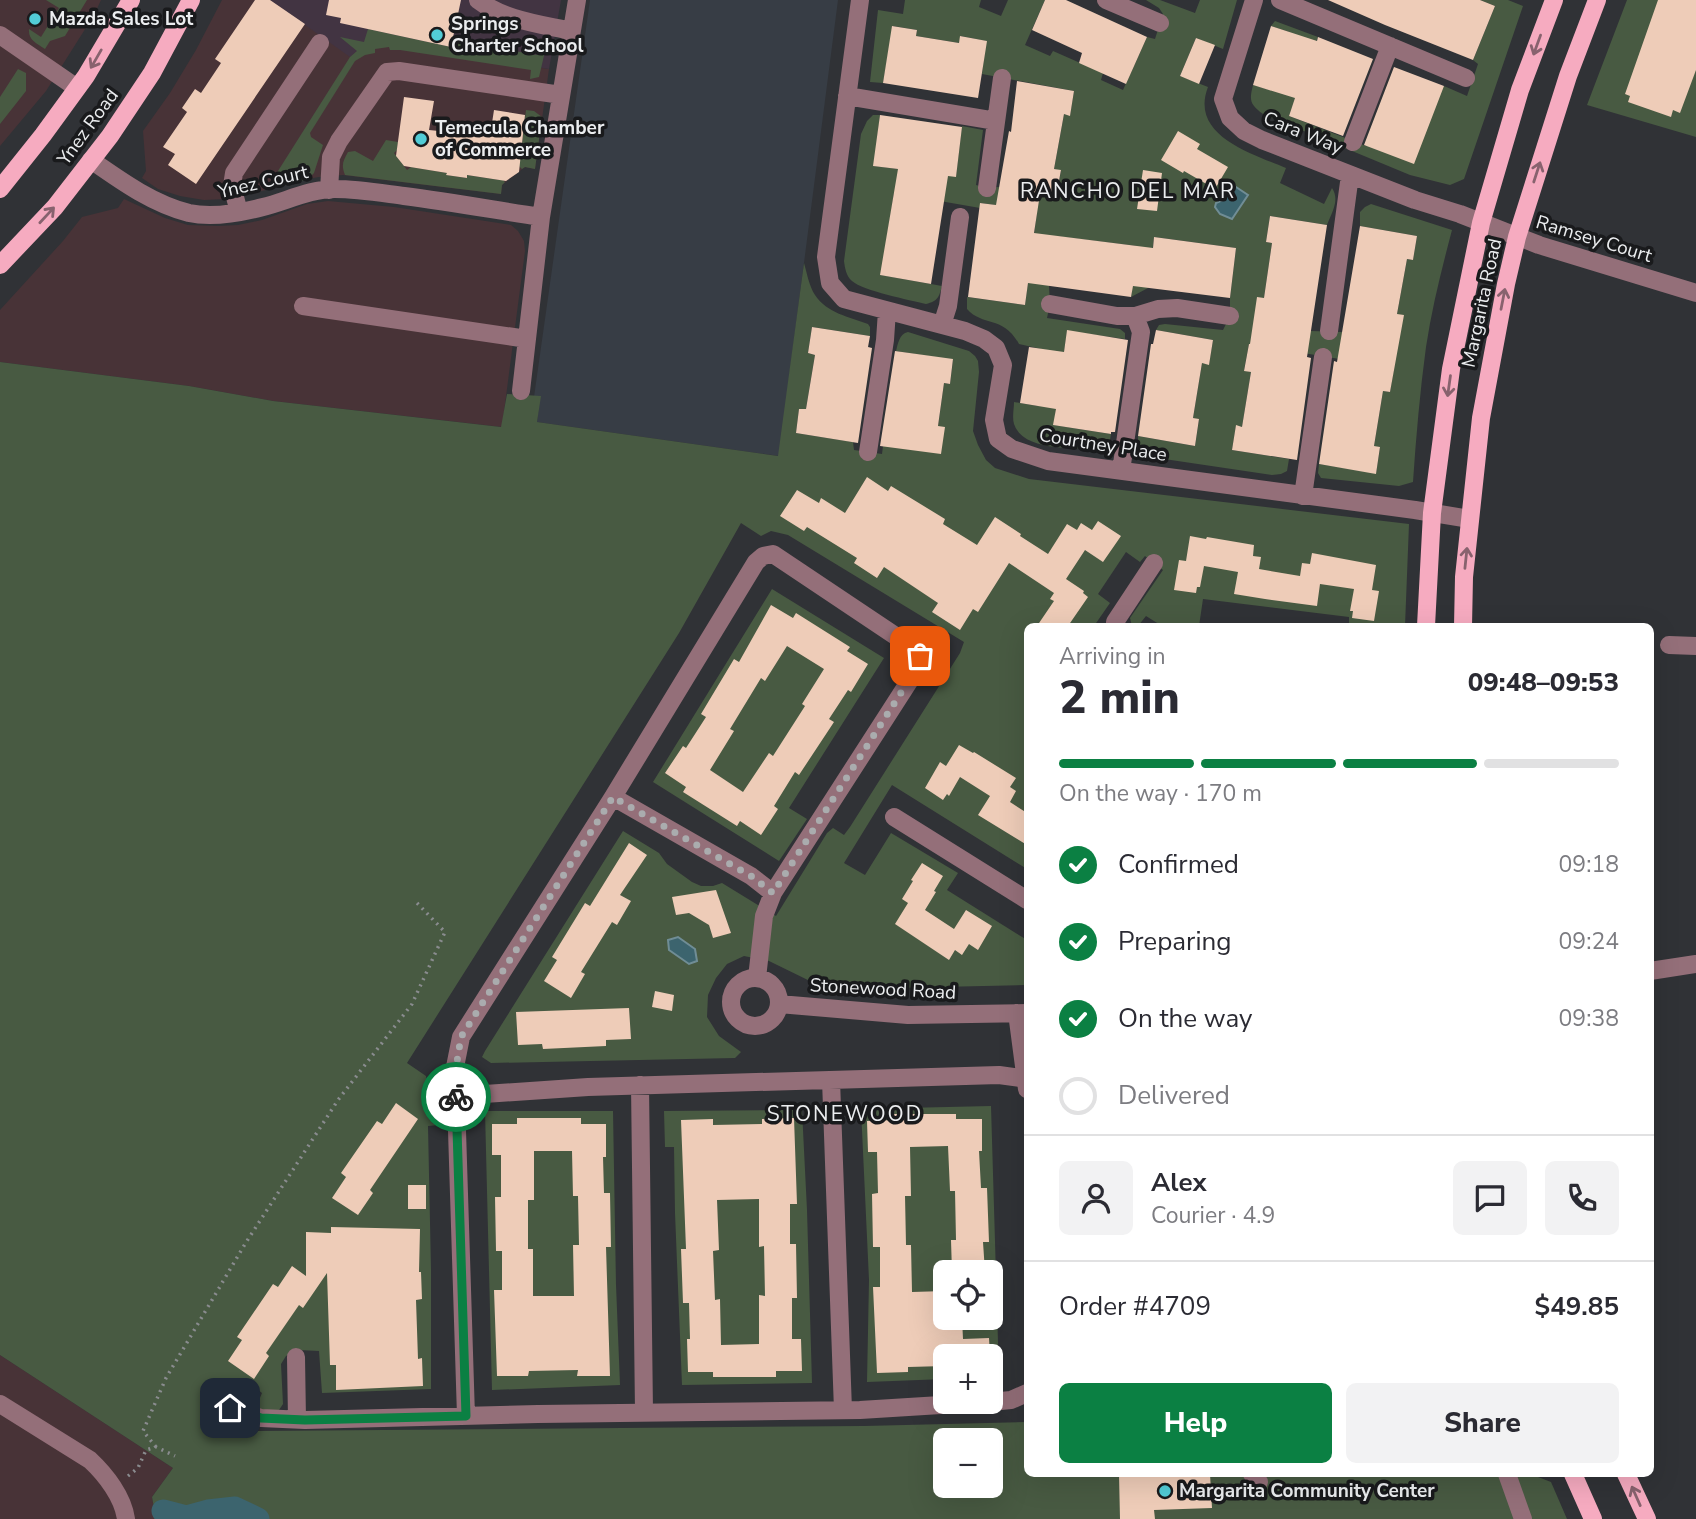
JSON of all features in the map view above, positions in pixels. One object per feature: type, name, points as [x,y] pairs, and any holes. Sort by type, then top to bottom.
[{"type":"main road","name":"Ynez Road","points":[[0,189],[86,76],[131,0]]},
{"type":"main road","name":"Ynez Road","points":[[0,265],[55,207],[110,136],[152,73],[191,0]]},
{"type":"main road","name":"Margarita Road","points":[[1426,623],[1432,513],[1451,369],[1480,223],[1520,90],[1553,0]]},
{"type":"main road","name":"Margarita Road","points":[[1463,623],[1464,577],[1481,418],[1517,237],[1568,76],[1597,0]]},
{"type":"main road","points":[[1574,1477],[1593,1519]]},
{"type":"main road","points":[[1627,1477],[1647,1519]]},
{"type":"street","points":[[478,0],[495,12],[571,31]]},
{"type":"street","points":[[522,391],[541,217],[577,0]]},
{"type":"street","name":"Courtney Place","points":[[860,0],[826,257],[830,284],[844,299],[965,331],[984,339],[996,348],[1003,365],[993,420],[998,439],[1012,449],[1048,461],[1470,519]]},
{"type":"street","points":[[1106,0],[1130,5],[1160,23]]},
{"type":"street","name":"Cara Way","points":[[1254,0],[1223,99],[1230,118],[1244,131],[1262,140],[1480,223]]},
{"type":"street","points":[[1280,0],[1466,78]]},
{"type":"street","points":[[0,35],[77,88]]},
{"type":"street","points":[[239,212],[232,186],[234,173],[320,43]]},
{"type":"street","points":[[1353,142],[1391,46]]},
{"type":"street","points":[[329,190],[331,157],[387,72],[399,71],[561,95]]},
{"type":"street","points":[[988,188],[1002,78]]},
{"type":"street","points":[[847,96],[996,121]]},
{"type":"street","name":"Ynez Court","points":[[91,160],[168,206],[191,213],[215,215],[239,212],[311,192],[355,190],[541,217]]},
{"type":"street","points":[[1329,331],[1350,175]]},
{"type":"street","points":[[942,325],[947,309],[960,217]]},
{"type":"street","name":"Ramsey Court","points":[[1480,223],[1539,245],[1696,293]]},
{"type":"street","points":[[1050,304],[1118,316],[1135,316],[1158,309],[1177,308],[1230,316]]},
{"type":"street","points":[[303,306],[527,339]]},
{"type":"street","points":[[868,452],[887,311]]},
{"type":"street","points":[[1121,471],[1141,332],[1135,316]]},
{"type":"street","points":[[1303,496],[1323,357]]},
{"type":"street","points":[[466,1416],[456,1096],[456,1068],[461,1037],[613,797],[756,562],[763,556],[773,554],[915,649],[920,656],[920,663],[773,893],[764,916],[757,978]]},
{"type":"street","points":[[1115,623],[1154,563]]},
{"type":"street","points":[[1669,645],[1696,646]]},
{"type":"street","points":[[613,797],[751,876],[773,893]]},
{"type":"street","points":[[894,817],[1024,898]]},
{"type":"street","points":[[1654,970],[1696,964]]},
{"type":"street","points":[[757,978],[769,982],[775,988],[779,1004],[777,1012],[766,1024],[749,1026],[735,1016],[731,1002],[735,988],[747,979],[757,978]]},
{"type":"street","name":"Stonewood Road","points":[[779,1004],[908,1015],[1022,1013]]},
{"type":"street","points":[[1022,1013],[1024,1041]]},
{"type":"street","points":[[456,1096],[588,1087],[999,1075],[1024,1081]]},
{"type":"street","points":[[831,1080],[843,1410]]},
{"type":"street","points":[[640,1086],[644,1412]]},
{"type":"street","points":[[296,1357],[297,1420]]},
{"type":"street","points":[[1003,1401],[1011,1401],[1024,1394]]},
{"type":"street","points":[[215,1400],[261,1418],[297,1420],[843,1410],[933,1405]]},
{"type":"street","points":[[0,1404],[90,1460],[113,1488],[125,1509],[126,1519]]},
{"type":"street","points":[[1508,1477],[1523,1519]]},
{"type":"path","points":[[175,1455],[156,1447],[143,1431],[173,1367],[245,1244],[338,1100],[412,1004],[445,932],[418,903]]},
{"type":"path","points":[[113,1488],[138,1468],[146,1450],[156,1447]]},
{"type":"shaded area","points":[[0,0],[101,0],[46,91],[0,146]]},
{"type":"shaded area","points":[[222,0],[270,0],[360,49],[386,43],[549,69],[535,169],[525,167],[502,185],[501,194],[343,175],[296,181],[226,199],[204,200],[158,189],[142,178],[146,171],[143,131],[196,50]]},
{"type":"shaded area","name":"Springs Charter School","points":[[270,0],[561,0],[549,69],[386,43],[360,49],[350,57]]},
{"type":"shaded area","points":[[590,0],[838,0],[779,456],[537,422],[540,397],[534,397]]},
{"type":"shaded area","points":[[124,199],[165,218],[188,225],[238,225],[262,220],[307,204],[328,201],[394,207],[511,225],[524,241],[525,251],[502,427],[273,401],[189,386],[0,362],[0,310],[82,217],[118,208]]},
{"type":"shaded area","points":[[0,1355],[173,1468],[152,1497],[156,1519],[0,1519]]},
{"type":"green space","points":[[46,0],[87,0],[65,36],[50,41],[45,49],[31,39],[29,29],[41,37],[59,8]]},
{"type":"green space","points":[[905,0],[981,0],[979,7],[1001,16],[1008,0],[1045,0],[1025,45],[1050,56],[1053,51],[1103,73],[1101,80],[1123,90],[1147,37],[1155,39],[1163,14],[1146,0],[1160,0],[1195,13],[1200,0],[1237,0],[1223,49],[1196,38],[1180,76],[1208,87],[1205,104],[1208,118],[1228,141],[1286,168],[1280,183],[1324,204],[1332,188],[1335,197],[1327,225],[1270,216],[1266,242],[1272,243],[1264,298],[1254,322],[1311,331],[1342,332],[1397,314],[1407,259],[1413,260],[1417,236],[1360,226],[1360,212],[1371,204],[1452,230],[1426,347],[1413,482],[1399,486],[1321,478],[1318,473],[1319,464],[1376,473],[1380,448],[1374,446],[1383,391],[1390,392],[1394,368],[1249,344],[1244,370],[1251,372],[1242,427],[1236,426],[1232,450],[1289,459],[1287,471],[1272,475],[1144,456],[1138,451],[1138,436],[1195,446],[1199,420],[1193,418],[1202,363],[1209,364],[1213,340],[1156,330],[1159,325],[1165,324],[1223,330],[1230,316],[1236,248],[1154,237],[1148,288],[1131,297],[1137,246],[1055,236],[1047,318],[1120,329],[1125,333],[1125,339],[1067,331],[1054,425],[1111,434],[1109,446],[1103,449],[1053,447],[1029,440],[1020,433],[1013,421],[1014,402],[1038,406],[1046,350],[1019,344],[1006,329],[967,309],[967,297],[1025,305],[1037,211],[981,203],[980,208],[894,193],[881,275],[942,286],[939,296],[926,304],[876,292],[852,281],[844,261],[861,134],[873,115],[880,115],[874,166],[956,176],[962,126],[983,130],[976,185],[1056,197],[1061,171],[1054,169],[1064,114],[1070,115],[1074,91],[982,74],[986,41],[961,36],[959,43],[916,36],[917,30],[893,26],[883,83],[870,82],[878,10],[903,14]]},
{"type":"green space","points":[[1480,0],[1508,0],[1523,6],[1464,179],[1450,185],[1410,175],[1263,114],[1252,102],[1253,85],[1270,90],[1289,32],[1271,26],[1275,21],[1318,37],[1289,116],[1366,146],[1444,86],[1467,96],[1478,64],[1473,60],[1495,6]]},
{"type":"green space","points":[[1627,0],[1696,0],[1696,137],[1587,105]]},
{"type":"green space","points":[[368,29],[451,47],[452,42],[477,47],[478,44],[536,55],[542,40],[547,43],[539,77],[530,79],[531,70],[390,50],[389,47],[375,49],[375,53],[355,61],[310,133],[311,137],[323,145],[314,173],[308,179],[266,190],[350,57],[357,51],[340,37],[364,42]]},
{"type":"green space","points":[[18,69],[26,73],[26,91],[0,124],[0,97]]},
{"type":"green space","points":[[526,110],[534,111],[542,117],[535,169],[522,169],[517,164],[520,161]]},
{"type":"green space","points":[[386,140],[398,142],[394,153],[407,170],[411,167],[467,178],[467,175],[502,179],[505,182],[501,194],[345,175],[343,163],[348,152],[355,151],[373,161]]},
{"type":"green space","points":[[804,263],[811,288],[820,301],[839,314],[868,324],[870,336],[812,327],[808,353],[815,355],[806,409],[799,409],[796,433],[853,442],[854,450],[882,454],[883,446],[938,426],[944,383],[950,384],[953,360],[896,351],[903,335],[908,332],[969,351],[978,361],[979,372],[973,431],[986,460],[995,468],[1029,479],[1409,524],[1405,623],[1349,623],[1349,617],[1203,599],[1199,623],[1157,623],[1146,616],[1140,623],[1131,623],[1130,618],[1163,570],[1145,556],[1140,562],[1126,552],[1098,594],[1110,603],[1096,623],[1024,623],[1024,867],[892,785],[844,863],[865,875],[891,833],[958,873],[947,890],[1024,938],[1024,985],[847,989],[814,983],[769,961],[744,956],[727,964],[708,995],[707,1017],[719,1036],[741,1052],[735,1058],[491,1063],[482,1057],[485,1051],[623,831],[659,853],[667,864],[692,882],[701,886],[722,883],[776,916],[827,833],[833,828],[844,835],[850,827],[960,653],[964,642],[788,535],[771,531],[761,536],[741,523],[679,633],[407,1063],[426,1076],[428,1093],[439,1125],[428,1126],[431,1389],[322,1393],[319,1351],[299,1350],[286,1356],[281,1364],[283,1404],[279,1410],[261,1410],[257,1405],[262,1393],[248,1382],[239,1395],[225,1386],[211,1410],[218,1419],[257,1431],[1024,1422],[1024,1477],[1538,1477],[1551,1482],[1567,1519],[156,1519],[152,1497],[173,1468],[0,1355],[0,362],[189,386],[273,401],[501,427],[507,394],[541,396],[537,422],[778,456]]},
{"type":"green space","points":[[772,589],[884,658],[789,808],[807,819],[779,861],[653,782]]},
{"type":"green space","points":[[991,1106],[996,1260],[933,1260],[933,1330],[998,1330],[998,1344],[933,1344],[933,1379],[867,1382],[869,1280],[861,1109]]},
{"type":"green space","points":[[802,1110],[812,1383],[682,1385],[674,1147],[665,1147],[664,1111]]},
{"type":"green space","points":[[485,1111],[613,1111],[620,1385],[492,1390]]},
{"type":"water","points":[[1233,185],[1248,195],[1232,219],[1220,214],[1215,207]]},
{"type":"water","points":[[678,937],[695,949],[697,961],[689,964],[669,950],[668,940]]},
{"type":"building","points":[[255,0],[270,0],[305,24],[196,184],[168,165],[175,154],[163,147],[187,112],[182,108],[195,89],[201,93],[221,63],[215,59]]},
{"type":"building","points":[[329,0],[461,0],[451,47],[340,23],[341,18],[326,15]]},
{"type":"building","points":[[1045,0],[1066,0],[1147,37],[1126,84],[1079,63],[1082,53],[1032,30]]},
{"type":"building","points":[[1328,0],[1480,0],[1495,6],[1473,60]]},
{"type":"building","points":[[1658,0],[1696,0],[1696,70],[1680,113],[1673,110],[1671,117],[1628,102],[1630,96],[1625,94]]},
{"type":"building","points":[[892,26],[917,30],[916,36],[959,43],[960,36],[987,41],[978,98],[883,83]]},
{"type":"building","points":[[1271,26],[1317,41],[1318,37],[1373,59],[1343,136],[1289,116],[1295,98],[1253,85]]},
{"type":"building","points":[[1196,38],[1215,45],[1199,84],[1180,76]]},
{"type":"building","points":[[1394,67],[1444,86],[1414,164],[1364,145]]},
{"type":"building","points":[[1017,81],[1074,91],[1070,116],[1064,114],[1054,169],[1061,170],[1056,197],[1040,194],[1034,233],[1153,248],[1154,237],[1236,248],[1230,298],[1133,286],[1131,297],[1028,283],[1025,305],[968,297],[980,203],[996,205],[1009,131],[1011,132]]},
{"type":"building","name":"Temecula Chamber of Commerce","points":[[404,97],[434,101],[429,130],[490,136],[494,110],[525,115],[519,172],[506,181],[446,175],[447,173],[404,166],[396,156]]},
{"type":"building","points":[[880,115],[962,127],[956,177],[948,176],[931,284],[880,275],[898,169],[873,166]]},
{"type":"building","points":[[1178,131],[1200,144],[1197,149],[1228,167],[1215,189],[1161,160]]},
{"type":"building","points":[[1143,170],[1162,173],[1157,211],[1137,209]]},
{"type":"building","points":[[1270,216],[1327,225],[1307,357],[1311,358],[1297,460],[1232,450],[1236,425],[1242,427],[1251,372],[1244,371],[1257,297],[1264,298],[1272,243],[1266,242]]},
{"type":"building","points":[[1360,226],[1417,236],[1413,260],[1407,259],[1397,314],[1404,315],[1390,392],[1383,391],[1374,446],[1380,447],[1376,474],[1319,464],[1334,361],[1337,362]]},
{"type":"building","points":[[812,327],[870,336],[868,347],[872,348],[858,443],[796,433],[799,409],[806,409],[815,355],[808,353]]},
{"type":"building","points":[[1067,330],[1128,340],[1115,432],[1111,434],[1053,425],[1056,409],[1020,403],[1029,347],[1064,352]]},
{"type":"building","points":[[1156,330],[1213,340],[1209,365],[1202,363],[1193,418],[1199,419],[1195,446],[1138,436],[1151,344]]},
{"type":"building","points":[[895,351],[953,359],[950,384],[944,383],[938,426],[945,427],[941,454],[880,446]]},
{"type":"building","points":[[867,477],[888,491],[891,486],[945,519],[943,524],[977,545],[995,517],[1048,554],[1067,524],[1077,530],[1081,523],[1092,530],[1098,521],[1121,536],[1103,562],[1085,550],[1066,579],[1084,591],[1088,597],[1070,623],[1039,623],[1054,601],[1050,599],[1054,593],[1009,563],[978,612],[973,609],[960,630],[932,612],[938,603],[884,567],[877,578],[854,563],[857,558],[807,527],[804,531],[780,516],[797,490],[819,503],[821,498],[845,513]]},
{"type":"building","points":[[1190,536],[1254,545],[1253,556],[1261,557],[1259,569],[1300,576],[1302,563],[1310,564],[1312,553],[1376,565],[1372,590],[1379,591],[1374,621],[1352,618],[1353,611],[1350,611],[1354,589],[1320,584],[1317,606],[1265,599],[1234,594],[1238,572],[1204,566],[1200,587],[1197,587],[1196,593],[1174,590],[1179,560],[1186,561]]},
{"type":"building","points":[[771,605],[793,618],[796,613],[850,647],[847,651],[868,664],[851,692],[848,690],[829,719],[834,722],[799,775],[795,772],[774,806],[778,809],[761,835],[740,821],[737,826],[683,792],[686,787],[665,773],[683,746],[686,748],[706,717],[701,714],[734,659],[739,662]],"holes":[[[787,646],[824,669],[802,704],[805,706],[773,756],[769,753],[743,792],[710,770],[734,731],[730,729],[761,678],[765,681]]]},
{"type":"building","points":[[959,745],[1016,778],[1010,787],[1016,791],[1010,802],[1024,811],[1024,843],[978,815],[990,796],[960,777],[949,796],[947,794],[943,800],[925,788],[940,762],[946,766]]},
{"type":"building","points":[[629,843],[647,855],[620,895],[631,901],[617,925],[612,922],[581,972],[585,974],[571,998],[544,981],[557,960],[552,957],[585,903],[590,906]]},
{"type":"building","points":[[922,863],[943,876],[925,910],[954,929],[966,910],[992,926],[978,950],[969,944],[962,955],[955,950],[949,960],[895,924],[908,903],[902,899]]},
{"type":"building","points":[[716,890],[731,933],[713,938],[709,925],[689,913],[676,915],[672,897]]},
{"type":"building","points":[[655,991],[674,995],[672,1011],[652,1007]]},
{"type":"building","points":[[629,1008],[631,1039],[606,1040],[606,1046],[543,1049],[542,1044],[518,1045],[516,1012]]},
{"type":"building","points":[[396,1103],[418,1119],[370,1190],[373,1193],[358,1215],[332,1198],[346,1177],[341,1173],[377,1121],[382,1124]]},
{"type":"building","points":[[893,1114],[956,1114],[956,1119],[982,1119],[982,1151],[979,1151],[981,1188],[987,1188],[989,1242],[983,1242],[984,1260],[952,1260],[951,1240],[956,1240],[955,1191],[950,1191],[948,1146],[910,1147],[911,1196],[905,1196],[906,1245],[911,1245],[912,1292],[933,1291],[933,1330],[963,1330],[963,1339],[989,1338],[989,1344],[933,1344],[933,1366],[908,1367],[908,1372],[877,1373],[873,1287],[880,1287],[880,1247],[873,1247],[872,1194],[878,1193],[877,1152],[868,1152],[867,1121],[893,1120]]},
{"type":"building","points":[[517,1118],[581,1118],[581,1124],[606,1124],[606,1157],[603,1157],[604,1193],[610,1193],[611,1247],[606,1247],[610,1376],[577,1376],[578,1370],[529,1371],[528,1376],[497,1376],[494,1290],[502,1290],[502,1251],[496,1251],[495,1197],[501,1197],[501,1155],[492,1155],[492,1124],[517,1124]],"holes":[[[534,1151],[572,1151],[573,1196],[578,1196],[579,1245],[573,1245],[574,1296],[533,1296],[533,1249],[528,1249],[528,1200],[534,1200]]]},
{"type":"building","points":[[794,1118],[797,1204],[790,1204],[790,1244],[796,1244],[797,1298],[792,1298],[792,1339],[801,1339],[802,1371],[776,1371],[776,1377],[713,1377],[713,1372],[688,1372],[689,1303],[683,1303],[681,1249],[686,1249],[681,1120],[713,1119],[713,1125],[762,1124],[762,1119]],"holes":[[[759,1199],[759,1247],[764,1246],[765,1296],[759,1295],[759,1344],[721,1345],[720,1299],[715,1300],[713,1251],[719,1250],[717,1200]]]},
{"type":"building","points":[[408,1185],[426,1185],[426,1209],[408,1209]]},
{"type":"building","points":[[331,1227],[420,1229],[419,1272],[422,1299],[416,1300],[418,1359],[422,1358],[423,1386],[336,1390],[336,1365],[330,1365],[327,1273],[303,1308],[299,1305],[266,1353],[269,1356],[254,1379],[228,1361],[242,1340],[237,1337],[273,1284],[278,1287],[292,1266],[306,1276],[306,1232],[331,1233]]},
{"type":"building","name":"Margarita Community Center","points":[[1119,1477],[1210,1477],[1212,1508],[1154,1510],[1155,1519],[1120,1519]]},
{"type":"waterway","points":[[163,1511],[186,1517],[235,1508],[258,1519]]},
{"type":"way so far","points":[[456,1097],[456,1068],[461,1037],[613,797],[751,876],[773,893],[920,663],[920,656]]},
{"type":"place","name":"Mazda Sales Lot","points":[[35,19]]},
{"type":"place","name":"Springs Charter School","points":[[437,35]]},
{"type":"place","name":"Temecula Chamber of Commerce","points":[[421,139]]},
{"type":"place","name":"Margarita Community Center","points":[[1165,1491]]},
{"type":"district","name":"RANCHO DEL MAR","points":[[1128,191]]},
{"type":"district","name":"STONEWOOD","points":[[845,1114]]},
{"type":"route","points":[[230,1408],[261,1418],[305,1420],[466,1416],[456,1097]]}]
